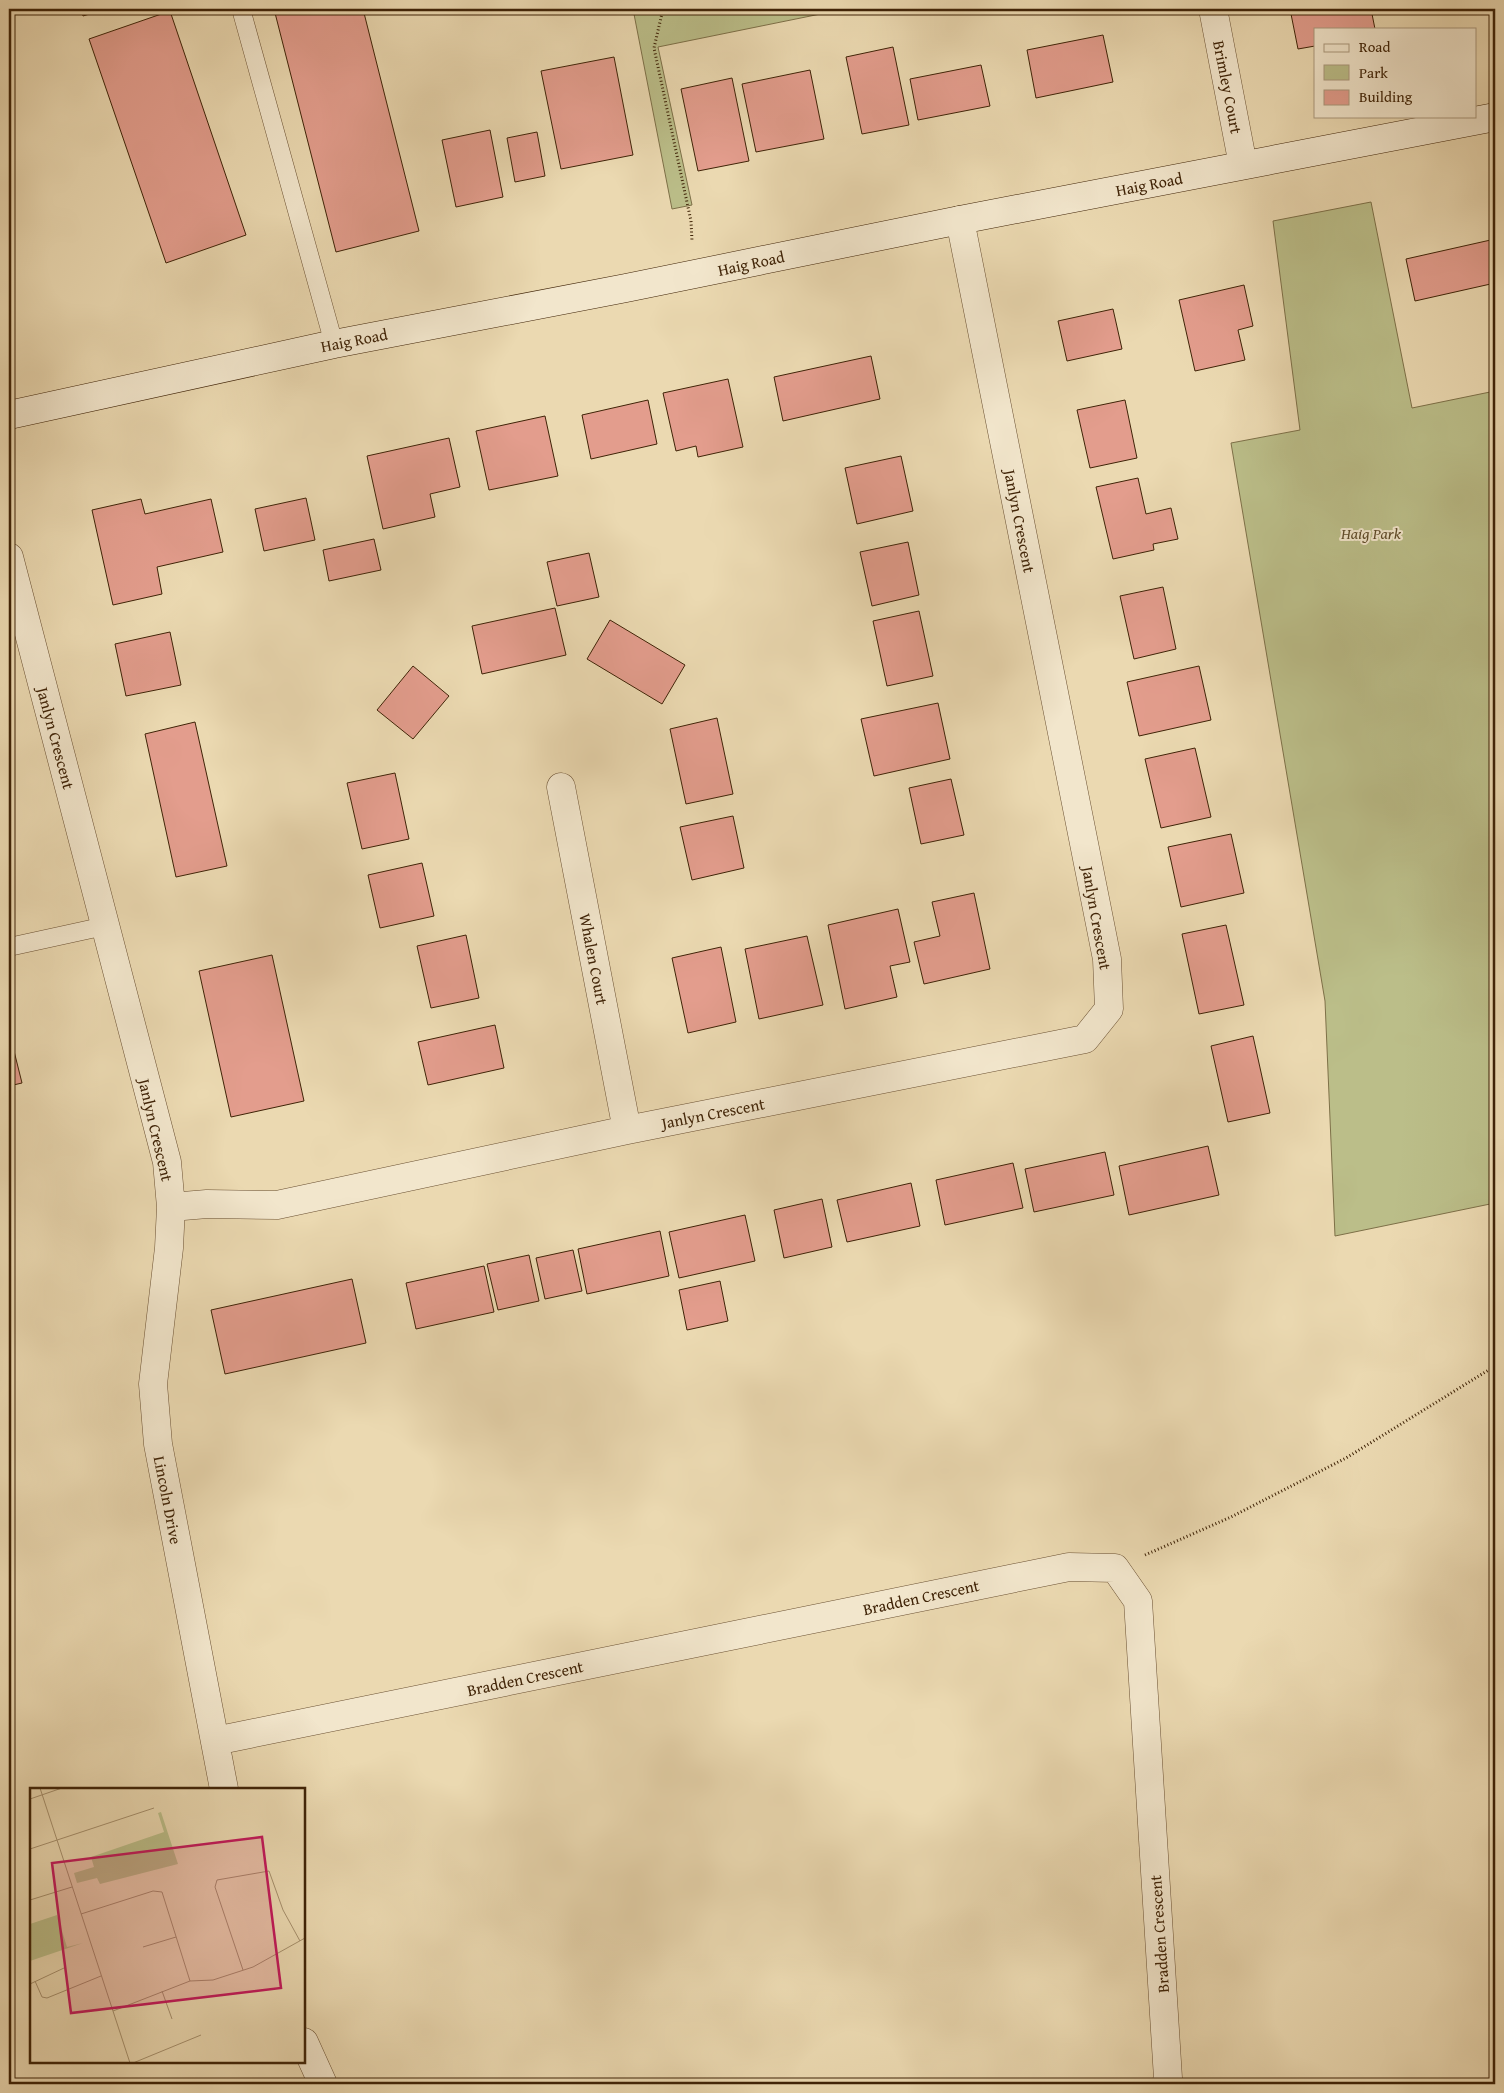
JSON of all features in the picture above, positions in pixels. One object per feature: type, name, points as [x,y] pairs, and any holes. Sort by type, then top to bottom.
[{"type":"street","name":"Brimley Court","points":[[1214,9],[1242,166]]},
{"type":"street","name":"Haig Road","points":[[9,415],[334,344],[960,220],[1495,117]]},
{"type":"street","name":"Janlyn Crescent","points":[[9,557],[167,1162],[172,1207],[207,1204],[277,1205],[627,1130],[1085,1040],[1109,1010],[1107,959],[960,220]]},
{"type":"street","name":"Whalen Court","points":[[561,787],[627,1130]]},
{"type":"street","name":"Lincoln Drive","points":[[172,1207],[153,1384],[157,1434],[224,1788]]},
{"type":"street","name":"Bradden Crescent","points":[[215,1741],[1069,1567],[1115,1568],[1138,1601],[1168,2078],[1166,2084]]},
{"type":"street","points":[[305,2044],[323,2084]]},
{"type":"lane","points":[[241,9],[334,344]]},
{"type":"lane","points":[[9,947],[105,926]]},
{"type":"path","points":[[663,9],[654,48],[691,221],[695,274]]},
{"type":"path","points":[[1115,1568],[1231,1517],[1346,1458],[1495,1366]]},
{"type":"green space","points":[[633,9],[845,9],[658,47],[692,205],[672,209]]},
{"type":"green space","name":"Haig Park","points":[[1371,202],[1412,408],[1495,391],[1495,1203],[1335,1236],[1325,1001],[1231,443],[1300,430],[1273,221]]},
{"type":"building","points":[[81,9],[106,9],[83,16]]},
{"type":"building","points":[[274,9],[363,9],[419,231],[336,252]]},
{"type":"building","points":[[1290,9],[1371,9],[1375,28],[1314,28],[1314,46],[1298,49]]},
{"type":"building","points":[[170,11],[246,235],[166,263],[89,39]]},
{"type":"building","points":[[1103,35],[1113,82],[1036,98],[1027,50]]},
{"type":"building","points":[[893,47],[909,125],[862,134],[846,57]]},
{"type":"building","points":[[614,57],[633,155],[561,169],[541,71]]},
{"type":"building","points":[[981,65],[990,106],[918,120],[910,79]]},
{"type":"building","points":[[810,70],[824,139],[756,152],[742,84]]},
{"type":"building","points":[[732,78],[749,161],[698,171],[681,89]]},
{"type":"building","points":[[490,130],[503,197],[456,207],[442,140]]},
{"type":"building","points":[[537,132],[545,176],[515,182],[507,138]]},
{"type":"building","points":[[1495,239],[1495,283],[1415,301],[1406,259]]},
{"type":"building","points":[[1244,285],[1253,326],[1238,330],[1245,360],[1195,371],[1179,300]]},
{"type":"building","points":[[1113,309],[1122,349],[1067,361],[1058,321]]},
{"type":"building","points":[[871,356],[880,399],[783,421],[774,377]]},
{"type":"building","points":[[728,379],[743,447],[698,457],[696,446],[676,451],[663,393]]},
{"type":"building","points":[[648,400],[657,444],[591,459],[582,415]]},
{"type":"building","points":[[1125,400],[1137,458],[1090,468],[1077,410]]},
{"type":"building","points":[[545,416],[558,476],[489,490],[476,431]]},
{"type":"building","points":[[449,438],[460,487],[430,494],[435,517],[383,529],[367,456]]},
{"type":"building","points":[[901,456],[913,511],[857,524],[845,468]]},
{"type":"building","points":[[1138,478],[1146,514],[1171,508],[1178,539],[1153,544],[1154,550],[1113,559],[1096,487]]},
{"type":"building","points":[[306,498],[315,540],[264,551],[255,509]]},
{"type":"building","points":[[141,499],[145,514],[211,499],[223,552],[157,567],[162,594],[113,605],[92,510]]},
{"type":"building","points":[[374,539],[381,570],[329,581],[323,550]]},
{"type":"building","points":[[908,542],[919,595],[872,606],[860,552]]},
{"type":"building","points":[[589,553],[599,597],[557,606],[547,562]]},
{"type":"building","points":[[1163,587],[1176,649],[1134,659],[1120,596]]},
{"type":"building","points":[[555,608],[566,655],[482,674],[472,626]]},
{"type":"building","points":[[919,611],[933,676],[887,686],[873,621]]},
{"type":"building","points":[[610,620],[685,665],[662,704],[587,659]]},
{"type":"building","points":[[170,632],[181,685],[126,696],[115,644]]},
{"type":"building","points":[[413,666],[449,696],[413,739],[377,710]]},
{"type":"building","points":[[1199,666],[1211,720],[1139,736],[1127,682]]},
{"type":"building","points":[[938,703],[950,759],[874,776],[861,719]]},
{"type":"building","points":[[717,718],[733,794],[686,804],[670,729]]},
{"type":"building","points":[[195,722],[227,866],[176,877],[145,734]]},
{"type":"building","points":[[1195,748],[1211,817],[1161,828],[1145,759]]},
{"type":"building","points":[[395,773],[409,839],[362,849],[347,783]]},
{"type":"building","points":[[951,779],[964,835],[921,844],[909,788]]},
{"type":"building","points":[[733,816],[744,868],[692,880],[680,827]]},
{"type":"building","points":[[1231,834],[1244,893],[1181,907],[1168,847]]},
{"type":"building","points":[[422,863],[434,916],[380,928],[368,875]]},
{"type":"building","points":[[974,893],[990,969],[924,984],[914,942],[940,936],[932,902]]},
{"type":"building","points":[[898,909],[910,962],[890,966],[897,997],[845,1009],[828,925]]},
{"type":"building","points":[[1226,925],[1244,1005],[1199,1014],[1182,934]]},
{"type":"building","points":[[466,935],[479,998],[431,1008],[417,946]]},
{"type":"building","points":[[807,936],[823,1005],[759,1019],[745,949]]},
{"type":"building","points":[[721,947],[736,1022],[688,1033],[672,958]]},
{"type":"building","points":[[272,955],[304,1101],[231,1117],[199,971]]},
{"type":"building","points":[[495,1025],[504,1068],[428,1085],[418,1042]]},
{"type":"building","points":[[9,1031],[22,1083],[9,1086]]},
{"type":"building","points":[[1253,1036],[1270,1113],[1228,1122],[1211,1046]]},
{"type":"building","points":[[1208,1146],[1219,1195],[1129,1215],[1119,1166]]},
{"type":"building","points":[[1105,1152],[1114,1195],[1034,1212],[1025,1169]]},
{"type":"building","points":[[1013,1163],[1023,1208],[945,1225],[936,1180]]},
{"type":"building","points":[[911,1183],[920,1226],[847,1242],[837,1200]]},
{"type":"building","points":[[822,1199],[832,1247],[784,1258],[774,1210]]},
{"type":"building","points":[[745,1215],[755,1261],[679,1278],[669,1232]]},
{"type":"building","points":[[660,1231],[669,1276],[587,1294],[578,1249]]},
{"type":"building","points":[[573,1250],[582,1291],[545,1299],[536,1258]]},
{"type":"building","points":[[529,1255],[539,1301],[498,1310],[487,1264]]},
{"type":"building","points":[[484,1266],[494,1312],[416,1329],[406,1283]]},
{"type":"building","points":[[352,1279],[366,1343],[225,1374],[211,1310]]},
{"type":"building","points":[[720,1281],[728,1321],[687,1330],[679,1290]]}]
